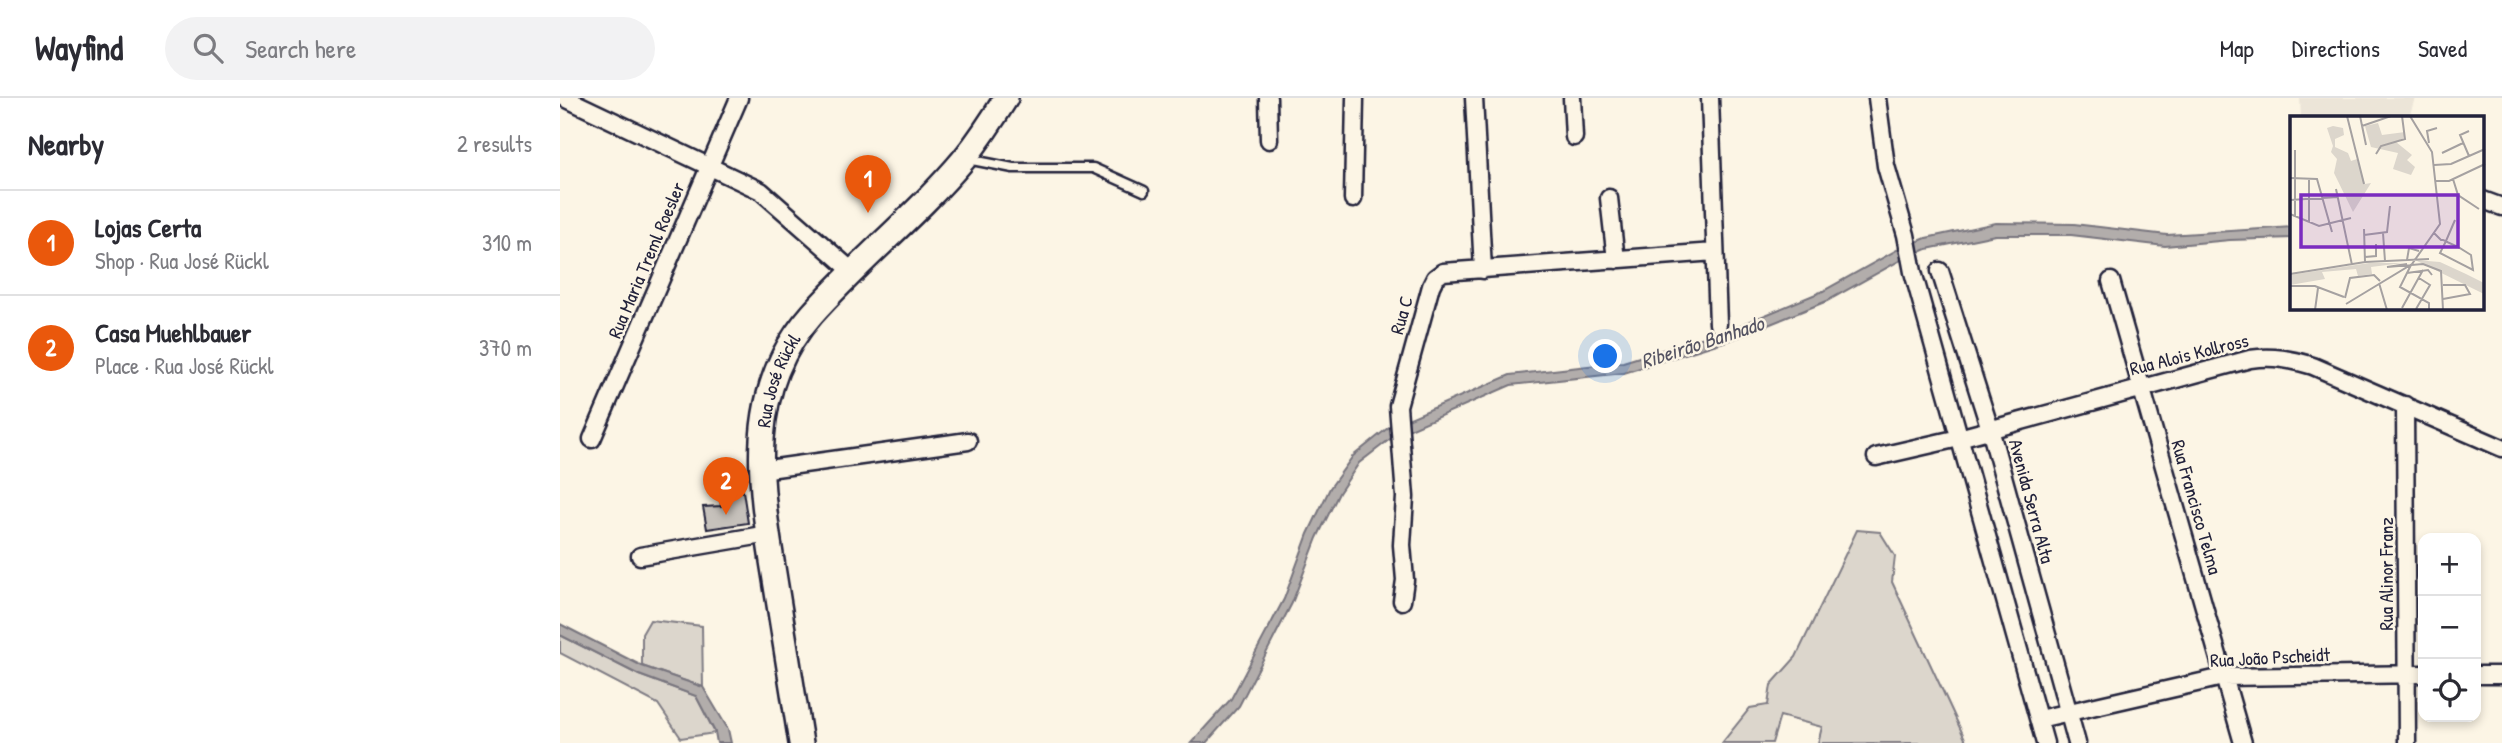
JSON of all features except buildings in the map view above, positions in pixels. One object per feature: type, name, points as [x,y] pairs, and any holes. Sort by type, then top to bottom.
[{"type":"main road","name":"Rua José Rückl","points":[[801,743],[768,534],[761,470],[764,410],[781,360],[810,316],[964,158],[1006,98]]},
{"type":"street","points":[[565,98],[761,191],[852,271]]},
{"type":"street","name":"Rua Maria Treml Roesler","points":[[592,439],[740,98]]},
{"type":"street","points":[[1268,98],[1269,140]]},
{"type":"street","points":[[1353,199],[1355,98]]},
{"type":"street","points":[[1474,98],[1483,270]]},
{"type":"street","points":[[1572,98],[1574,137]]},
{"type":"street","points":[[1710,98],[1718,324]]},
{"type":"street","points":[[1877,98],[1886,166],[1906,234],[1913,272],[2045,743]]},
{"type":"street","points":[[1609,198],[1616,260]]},
{"type":"street","points":[[2484,200],[2502,207]]},
{"type":"street","name":"Rua C","points":[[1402,601],[1405,580],[1402,535],[1405,497],[1397,418],[1399,398],[1435,278],[1443,272],[1715,252]]},
{"type":"street","name":"Avenida Serra Alta","points":[[1940,271],[1990,429],[2077,743]]},
{"type":"street","name":"Rua Francisco Telma","points":[[2111,281],[2243,743]]},
{"type":"street","name":"Rua Alois Kollross","points":[[1876,457],[1959,438],[2250,359],[2271,356],[2314,366],[2502,448]]},
{"type":"street","name":"Rua Alinor Franz","points":[[2406,405],[2415,674],[2407,743]]},
{"type":"street","points":[[761,470],[968,441]]},
{"type":"street","points":[[640,556],[768,534]]},
{"type":"street","name":"Rua João Pscheidt","points":[[2039,719],[2223,677],[2415,674]]},
{"type":"street","points":[[2481,674],[2502,675]]},
{"type":"lane","points":[[964,158],[1013,168],[1093,168],[1144,191]]},
{"type":"shaded area","points":[[2300,98],[2415,98],[2409,116],[2301,116]]},
{"type":"shaded area","points":[[1857,530],[1880,532],[1895,556],[1892,582],[1967,743],[1818,743],[1822,727],[1780,716],[1772,743],[1722,743],[1750,708],[1768,705],[1771,685],[1796,657]]},
{"type":"shaded area","points":[[650,620],[702,626],[703,687],[642,666],[642,634]]},
{"type":"shaded area","points":[[560,635],[639,675],[696,696],[715,733],[681,738],[658,704],[560,653]]},
{"type":"water","name":"Ribeirão Banhado","points":[[1996,223],[2074,224],[2167,235],[2290,227],[2290,238],[2165,246],[2071,235],[1995,235],[1927,249],[1901,260],[1827,301],[1736,338],[1624,373],[1511,385],[1394,436],[1359,463],[1339,493],[1317,538],[1292,603],[1239,706],[1206,743],[1191,743],[1231,699],[1284,599],[1308,534],[1330,488],[1353,456],[1389,427],[1510,375],[1623,362],[1734,328],[1823,291],[1897,250],[1926,238]]},
{"type":"water","points":[[560,624],[642,666],[703,687],[728,729],[731,743],[717,743],[715,732],[696,696],[639,675],[560,635]]},
{"type":"place","name":"Lojas Certa","points":[[868,213]]},
{"type":"place","name":"Casa Muehlbauer","points":[[726,515]]}]
